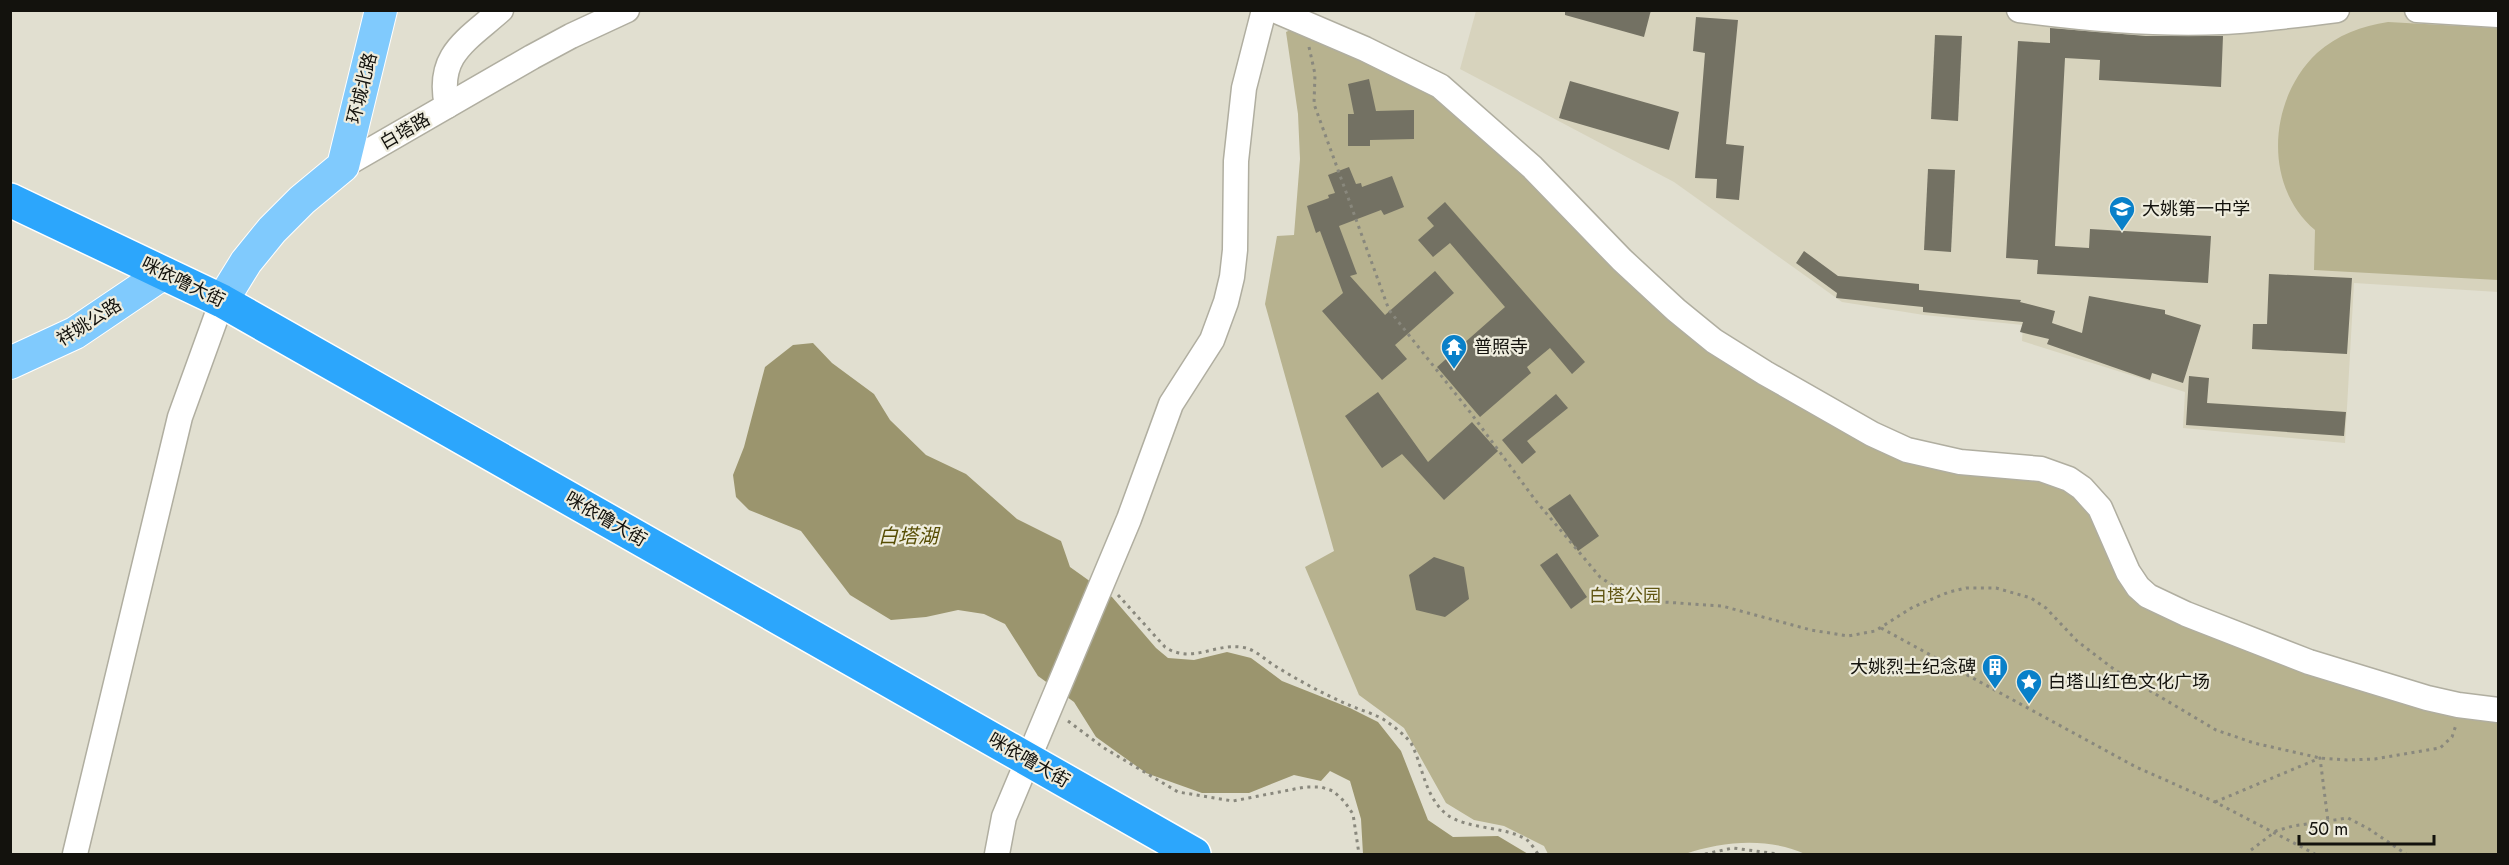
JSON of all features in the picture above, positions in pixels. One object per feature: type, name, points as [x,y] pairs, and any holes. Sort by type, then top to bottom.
[{"type":"highway","name":"咪依噜大街","points":[[10,200],[222,301],[1194,855]]},
{"type":"main road","name":"环城北路","points":[[343,166],[381,10]]},
{"type":"main road","name":"白塔路","points":[[222,301],[246,262],[272,230],[302,200],[343,166]]},
{"type":"main road","name":"祥姚公路","points":[[10,363],[75,333],[165,273]]},
{"type":"street","points":[[447,106],[444,79],[450,60],[462,45],[501,10]]},
{"type":"street","name":"白塔路","points":[[343,166],[572,36],[627,10]]},
{"type":"street","points":[[997,855],[1004,817],[1129,519],[1171,404],[1212,340],[1226,302],[1235,250],[1236,161],[1244,88],[1264,10]]},
{"type":"street","points":[[1274,10],[1365,49],[1440,86],[1532,167],[1622,260],[1676,310],[1714,341],[1765,373],[1872,434],[1907,450],[1960,462],[2041,469],[2069,479],[2082,488],[2100,508],[2128,572],[2138,587],[2165,605],[2309,662],[2458,705],[2499,710]]},
{"type":"street","points":[[2019,10],[2115,20],[2192,23],[2248,21],[2337,10]]},
{"type":"street","points":[[2417,10],[2499,15]]},
{"type":"street","points":[[75,855],[180,417],[222,301]]},
{"type":"path","points":[[1308,45],[1315,74],[1314,104],[1389,310],[1470,412],[1536,501],[1600,578],[1634,600],[1722,606],[1833,634],[1862,635],[1881,628],[1913,607],[1949,592],[1980,587],[2021,594],[2046,608],[2078,641],[2115,670],[2216,729],[2254,743],[2320,758],[2375,759],[2434,750],[2445,745],[2452,736],[2458,705]]},
{"type":"path","points":[[1103,579],[1149,627],[1164,647],[1172,651],[1196,654],[1228,647],[1242,647],[1257,653],[1270,663],[1347,704],[1381,718],[1406,736],[1411,743],[1424,781],[1447,815],[1484,829],[1524,838],[1538,855]]},
{"type":"path","points":[[1881,628],[2136,767],[2215,802],[2315,855]]},
{"type":"path","points":[[1049,706],[1104,748],[1178,792],[1233,801],[1305,787],[1321,787],[1333,791],[1353,814],[1359,855]]},
{"type":"path","points":[[2215,802],[2320,758]]},
{"type":"path","points":[[2320,758],[2328,821]]},
{"type":"path","points":[[2251,850],[2274,833],[2293,826],[2348,818],[2406,855]]},
{"type":"path","points":[[1705,855],[1733,848],[1778,855]]},
{"type":"shaded area","name":"大姚第一中学","points":[[1476,11],[2498,11],[2498,292],[2354,283],[2345,443],[2183,428],[2185,392],[2022,341],[2023,325],[1924,315],[1842,302],[1674,182],[1460,69]]},
{"type":"green space","points":[[2388,22],[2498,28],[2498,280],[2314,270],[2315,230],[2298,211],[2286,190],[2280,166],[2278,142],[2281,117],[2289,93],[2301,72],[2317,53],[2350,32]]},
{"type":"green space","name":"白塔公园","points":[[1301,25],[1425,82],[1531,174],[1659,305],[1838,420],[2026,472],[2078,490],[2146,600],[2498,715],[2498,854],[1805,854],[1776,845],[1745,843],[1715,846],[1685,854],[1548,854],[1544,846],[1504,826],[1474,820],[1446,803],[1404,728],[1359,695],[1305,567],[1334,551],[1265,304],[1277,236],[1294,235],[1300,159],[1298,114],[1286,32]]},
{"type":"water","name":"白塔湖","points":[[813,343],[832,363],[874,394],[890,420],[926,455],[966,474],[1017,519],[1061,541],[1070,567],[1112,597],[1156,648],[1168,658],[1194,660],[1227,652],[1251,658],[1282,681],[1350,708],[1378,722],[1401,751],[1428,820],[1453,837],[1498,836],[1528,854],[1363,854],[1361,819],[1350,781],[1330,771],[1321,781],[1294,775],[1249,793],[1202,793],[1146,773],[1096,737],[1074,702],[1038,676],[1005,624],[984,614],[958,610],[926,617],[891,620],[850,595],[801,531],[749,510],[736,497],[733,475],[744,447],[765,367],[793,345]]},
{"type":"building","points":[[1565,10],[1651,10],[1644,37],[1565,15]]},
{"type":"building","points":[[1696,17],[1738,20],[1726,144],[1744,146],[1739,200],[1716,198],[1717,179],[1695,178],[1705,53],[1693,51]]},
{"type":"building","points":[[2050,28],[2146,36],[2223,36],[2221,87],[2099,80],[2100,60],[2065,58],[2055,246],[2089,248],[2090,229],[2211,236],[2208,283],[2037,274],[2038,260],[2006,258],[2018,41],[2050,43]]},
{"type":"building","points":[[1935,35],[1962,36],[1958,121],[1931,119]]},
{"type":"building","points":[[1369,79],[1376,111],[1414,110],[1414,139],[1370,140],[1370,146],[1348,146],[1348,114],[1354,114],[1348,84]]},
{"type":"building","points":[[1570,81],[1679,112],[1669,150],[1559,118]]},
{"type":"building","points":[[1349,167],[1356,184],[1361,183],[1362,187],[1392,176],[1404,207],[1384,215],[1381,210],[1339,226],[1357,274],[1350,276],[1385,315],[1435,271],[1454,293],[1395,345],[1407,359],[1382,380],[1322,311],[1343,293],[1320,231],[1316,233],[1307,206],[1329,198],[1328,195],[1335,193],[1328,175]]},
{"type":"building","points":[[1928,169],[1955,170],[1951,252],[1924,250]]},
{"type":"building","points":[[1445,202],[1585,362],[1572,374],[1550,348],[1527,367],[1531,373],[1480,417],[1437,367],[1505,307],[1450,243],[1433,257],[1418,240],[1434,226],[1427,218]]},
{"type":"building","points":[[1804,251],[1838,276],[1919,284],[1919,290],[2021,300],[2020,302],[2055,311],[2052,323],[2082,333],[2089,296],[2165,310],[2165,314],[2201,325],[2183,383],[2152,373],[2150,380],[2047,344],[2049,339],[2020,332],[2023,322],[1923,312],[1923,307],[1836,298],[1837,293],[1796,263]]},
{"type":"building","points":[[2269,274],[2352,278],[2347,354],[2252,349],[2253,324],[2267,324]]},
{"type":"building","points":[[2189,376],[2209,378],[2207,403],[2346,412],[2344,436],[2186,425]]},
{"type":"building","points":[[1378,392],[1428,462],[1472,422],[1498,451],[1444,500],[1402,454],[1382,468],[1345,416]]},
{"type":"building","points":[[1556,394],[1568,408],[1527,441],[1536,452],[1522,464],[1502,440]]},
{"type":"building","points":[[1570,494],[1599,536],[1578,551],[1548,509]]},
{"type":"building","points":[[1557,553],[1587,597],[1571,609],[1540,565]]},
{"type":"building","points":[[1434,557],[1464,567],[1469,599],[1445,617],[1416,610],[1409,575]]},
{"type":"place","name":"大姚第一中学","points":[[2122,232]]},
{"type":"place","name":"普照寺","points":[[1454,370]]},
{"type":"place","name":"大姚烈士纪念碑","points":[[1995,690]]},
{"type":"place","name":"白塔山红色文化广场","points":[[2029,705]]}]
